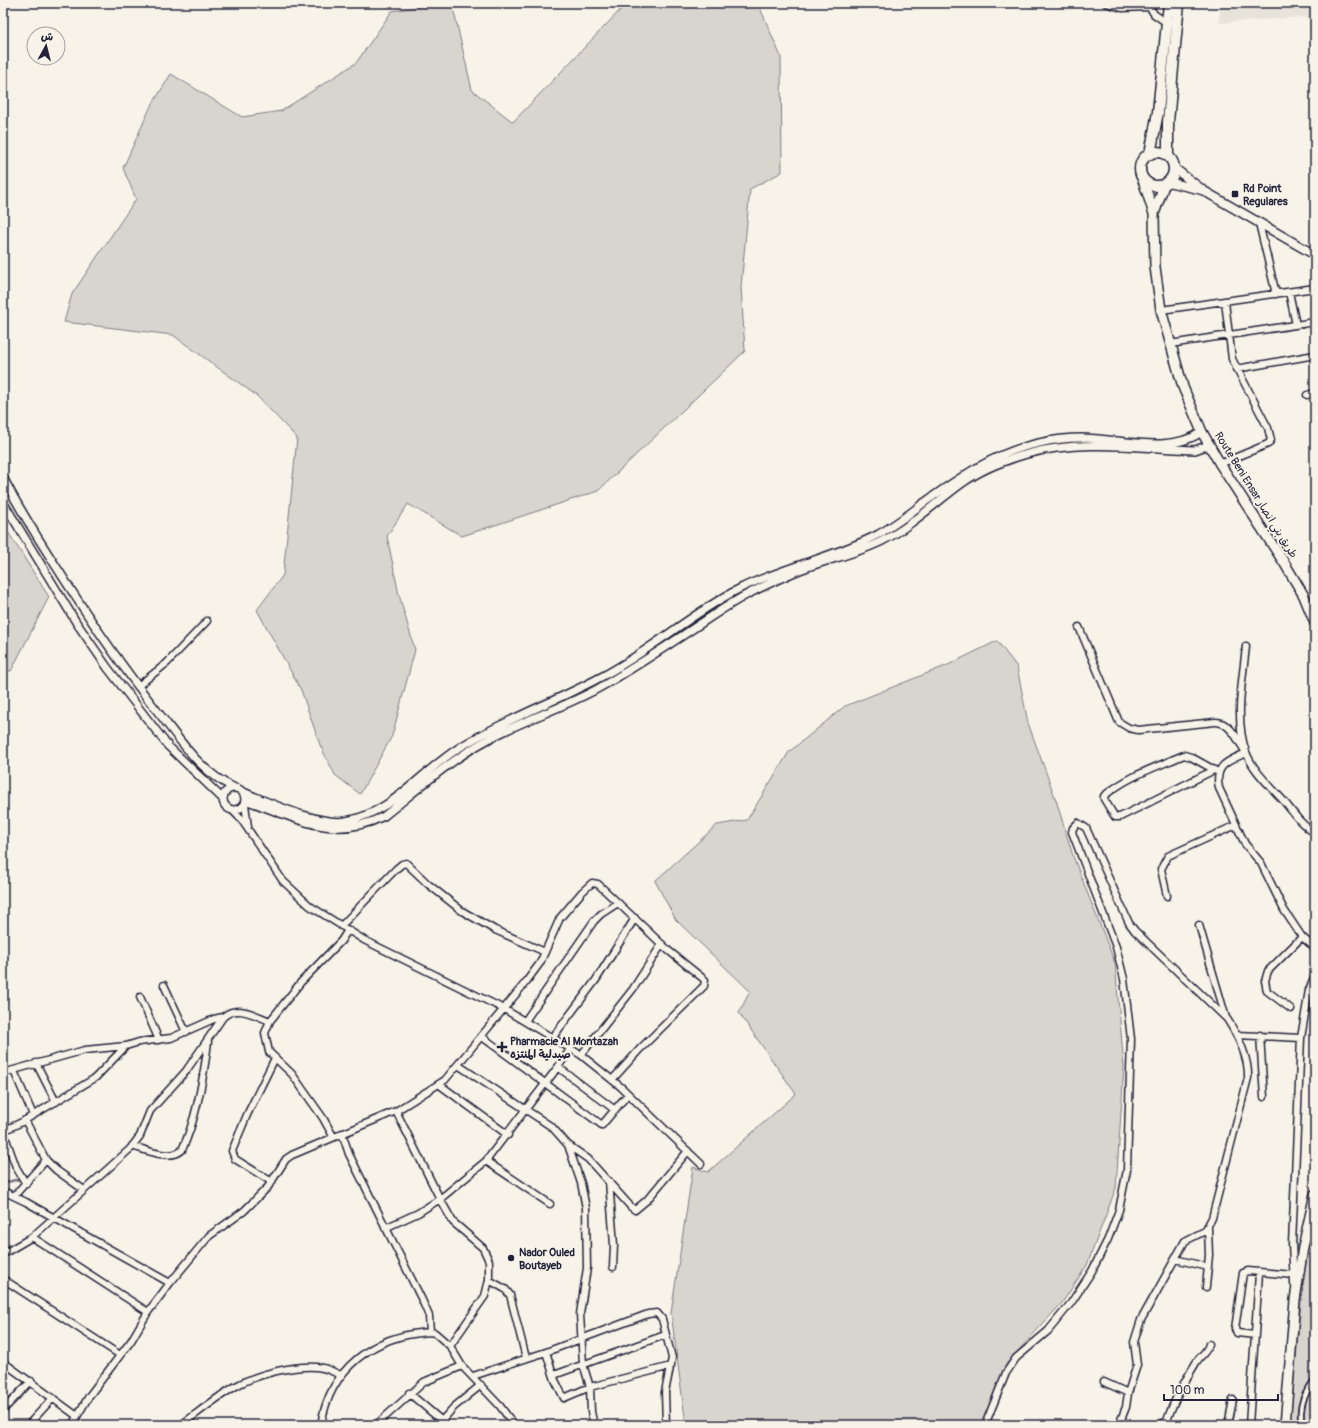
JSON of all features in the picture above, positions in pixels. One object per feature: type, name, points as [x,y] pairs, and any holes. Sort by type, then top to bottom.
[{"type":"highway","points":[[1150,154],[1158,112],[1169,3]]},
{"type":"highway","points":[[1168,156],[1162,153],[1150,154],[1142,161],[1140,166],[1142,177],[1151,185],[1166,183],[1174,173],[1174,168],[1168,156],[1168,122],[1179,3]]},
{"type":"main road","points":[[1174,168],[1204,190],[1315,255]]},
{"type":"main road","name":"Route Beni Ensar طريق بني انصار","points":[[1142,177],[1154,214],[1155,267],[1161,310],[1182,387],[1209,445],[1286,564],[1304,596],[1315,622]]},
{"type":"main road","name":"Route Beni Ensar طريق بني انصار","points":[[1154,214],[1166,183]]},
{"type":"main road","points":[[1166,183],[1204,190]]},
{"type":"main road","points":[[1285,1425],[1295,1300],[1303,1247],[1315,1194]]},
{"type":"street","points":[[1106,3],[1122,8],[1148,5],[1154,14],[1168,23]]},
{"type":"street","points":[[1259,223],[1276,294]]},
{"type":"street","points":[[1161,310],[1315,288]]},
{"type":"street","points":[[1289,292],[1296,325]]},
{"type":"street","points":[[1220,464],[1268,444],[1271,440],[1272,434],[1232,360],[1225,302]]},
{"type":"street","points":[[1170,344],[1315,322]]},
{"type":"street","points":[[1236,369],[1315,355]]},
{"type":"street","points":[[1307,395],[1315,393]]},
{"type":"street","points":[[245,802],[325,826],[354,827],[370,822],[384,816],[464,754],[485,741],[569,703],[598,688],[745,596],[804,568],[843,557],[882,541],[900,530],[964,482],[981,472],[1026,454],[1057,447],[1079,445],[1181,446],[1202,432]]},
{"type":"street","points":[[3,477],[26,519],[114,655],[207,770],[224,783],[243,792],[328,822],[345,821],[375,812],[459,748],[517,717],[603,677],[734,591],[778,571],[878,535],[899,522],[949,485],[997,457],[1040,442],[1081,438],[1181,446],[1195,450],[1209,445]]},
{"type":"street","points":[[3,502],[76,622],[107,667],[168,746],[223,799],[225,806],[232,810],[248,829],[271,865],[291,889],[310,906],[348,930],[504,1009],[582,1055],[628,1094],[700,1164]]},
{"type":"street","points":[[56,588],[66,582]]},
{"type":"street","points":[[138,686],[167,662],[207,621]]},
{"type":"street","points":[[1079,627],[1119,722],[1129,728],[1138,730],[1221,722],[1227,726],[1258,771],[1300,822],[1315,833]]},
{"type":"street","points":[[1246,646],[1242,690],[1241,728],[1246,753]]},
{"type":"street","points":[[1216,771],[1191,757],[1184,755],[1136,775],[1118,785],[1104,796],[1104,799],[1115,817],[1120,817],[1216,771],[1225,763],[1246,753]]},
{"type":"street","points":[[1216,771],[1219,788],[1245,844],[1261,863],[1276,896],[1302,937],[1315,948]]},
{"type":"street","points":[[223,799],[228,789],[235,788]]},
{"type":"street","points":[[243,792],[248,829]]},
{"type":"street","points":[[232,810],[239,809],[245,802]]},
{"type":"street","points":[[986,1425],[1006,1373],[1016,1358],[1048,1331],[1071,1303],[1092,1271],[1108,1239],[1119,1210],[1126,1180],[1131,1039],[1124,979],[1116,947],[1072,832],[1075,825],[1078,823],[1086,828],[1124,912],[1135,932],[1227,1019],[1237,1035],[1247,1061],[1248,1078],[1208,1228],[1208,1267],[1206,1287]]},
{"type":"street","points":[[1167,896],[1161,869],[1168,856],[1236,825]]},
{"type":"street","points":[[341,926],[396,869],[405,863],[409,865],[428,884],[462,911],[495,930],[545,952]]},
{"type":"street","points":[[72,1425],[89,1396],[120,1355],[148,1312],[209,1236],[244,1211],[272,1182],[286,1159],[292,1155],[333,1136],[396,1111],[440,1085],[534,972],[545,952],[560,918],[590,884],[598,884],[662,944],[703,978],[705,983],[640,1049],[612,1080]]},
{"type":"street","points":[[524,1020],[594,921],[601,914],[618,903]]},
{"type":"street","points":[[553,1037],[596,980],[636,918]]},
{"type":"street","points":[[1199,925],[1227,1019]]},
{"type":"street","points":[[333,1136],[323,1118],[292,1074],[269,1052],[265,1038],[267,1026],[270,1021],[301,982],[341,941],[348,930]]},
{"type":"street","points":[[1291,1009],[1267,991],[1265,981],[1268,971],[1302,937]]},
{"type":"street","points":[[582,1055],[633,989],[662,944]]},
{"type":"street","points":[[1295,1300],[1292,1244],[1301,1038],[1309,990],[1315,975]]},
{"type":"street","points":[[164,985],[186,1032]]},
{"type":"street","points":[[140,997],[159,1040]]},
{"type":"street","points":[[3,1254],[32,1237],[132,1146],[140,1136],[150,1112],[186,1071],[223,1017],[229,1011],[235,1010],[247,1012],[270,1021]]},
{"type":"street","points":[[3,1073],[85,1050],[126,1046],[139,1042],[171,1038],[214,1019],[223,1017]]},
{"type":"street","points":[[1237,1035],[1301,1038]]},
{"type":"street","points":[[1260,1035],[1264,1097]]},
{"type":"street","points":[[481,1036],[602,1125],[628,1094]]},
{"type":"street","points":[[132,1146],[172,1155],[182,1150],[205,1069],[208,1040]]},
{"type":"street","points":[[26,1184],[12,1158],[3,1131],[26,1120],[95,1078],[126,1046]]},
{"type":"street","points":[[385,1228],[418,1213],[440,1199],[486,1161],[508,1135],[571,1048]]},
{"type":"street","points":[[272,1182],[235,1158],[232,1151],[247,1115],[275,1058]]},
{"type":"street","points":[[36,1063],[56,1102]]},
{"type":"street","points":[[458,1065],[557,1131],[568,1145],[588,1159],[609,1180],[631,1207],[638,1209],[651,1196],[688,1151]]},
{"type":"street","points":[[558,1067],[615,1110]]},
{"type":"street","points":[[14,1071],[33,1115]]},
{"type":"street","points":[[440,1085],[508,1135]]},
{"type":"street","points":[[396,1111],[453,1222],[475,1240],[487,1254],[489,1280],[483,1300],[450,1346]]},
{"type":"street","points":[[26,1120],[46,1160],[56,1170],[84,1190]]},
{"type":"street","points":[[342,1133],[349,1154],[366,1185],[385,1228],[424,1305],[430,1322],[430,1332]]},
{"type":"street","points":[[568,1145],[581,1183],[586,1208],[587,1268],[580,1314],[583,1364],[590,1387],[591,1412],[594,1425]]},
{"type":"street","points":[[14,1196],[46,1160]]},
{"type":"street","points":[[486,1161],[550,1204]]},
{"type":"street","points":[[609,1180],[614,1245],[613,1267]]},
{"type":"street","points":[[3,1191],[170,1283]]},
{"type":"street","points":[[1119,1425],[1126,1407],[1128,1393],[1137,1365],[1134,1342],[1141,1320],[1185,1241],[1190,1237],[1201,1234],[1208,1228]]},
{"type":"street","points":[[32,1237],[148,1312]]},
{"type":"street","points":[[1175,1259],[1208,1267]]},
{"type":"street","points":[[1255,1335],[1237,1333],[1236,1329],[1243,1273],[1248,1271],[1294,1275]]},
{"type":"street","points":[[1249,1425],[1259,1273]]},
{"type":"street","points":[[3,1279],[120,1355]]},
{"type":"street","points":[[489,1280],[505,1288],[510,1295],[526,1358]]},
{"type":"street","points":[[473,1376],[546,1352],[654,1312],[660,1315],[671,1353],[665,1392],[666,1425]]},
{"type":"street","points":[[321,1425],[327,1399],[340,1375],[380,1343],[389,1339],[430,1332],[435,1333],[450,1346],[462,1366],[481,1384],[514,1425]]},
{"type":"street","points":[[554,1375],[665,1335]]},
{"type":"street","points":[[1159,1425],[1168,1423],[1173,1402],[1199,1358],[1207,1351],[1209,1344]]},
{"type":"street","points":[[546,1352],[564,1398],[590,1387],[670,1366]]},
{"type":"street","points":[[3,1362],[77,1416]]},
{"type":"street","points":[[376,1425],[409,1393],[424,1382],[462,1366]]},
{"type":"street","points":[[181,1425],[236,1386],[260,1376],[285,1370],[308,1367],[324,1368],[340,1375]]},
{"type":"street","points":[[1302,1425],[1301,1406],[1303,1398],[1315,1380]]},
{"type":"street","points":[[3,1410],[30,1381]]},
{"type":"street","points":[[1104,1382],[1128,1393]]},
{"type":"street","points":[[409,1393],[440,1423],[454,1407],[481,1384]]},
{"type":"street","points":[[28,1425],[53,1398]]},
{"type":"street","points":[[1228,1425],[1233,1400]]},
{"type":"shaded area","points":[[452,3],[472,90],[513,122],[627,3],[758,3],[781,57],[782,172],[750,189],[741,287],[745,351],[598,491],[462,536],[408,504],[387,536],[399,595],[415,650],[392,736],[360,794],[335,775],[320,745],[301,690],[257,610],[283,575],[297,438],[257,396],[173,335],[64,322],[72,294],[136,199],[123,168],[150,108],[171,74],[242,117],[281,111],[356,63],[392,11]]},
{"type":"shaded area","points":[[1220,3],[1315,3],[1315,20],[1303,17],[1219,23]]},
{"type":"shaded area","points":[[3,524],[49,597],[11,671],[3,671]]},
{"type":"shaded area","points":[[997,641],[1017,667],[1028,723],[1056,800],[1073,856],[1115,963],[1124,1067],[1116,1188],[1087,1265],[1062,1303],[1006,1364],[983,1425],[686,1425],[671,1313],[693,1167],[708,1172],[796,1094],[739,1013],[750,991],[676,920],[655,881],[717,825],[747,820],[789,752],[845,706],[948,665]]},
{"type":"shaded area","points":[[1315,1213],[1315,1425],[1290,1425],[1303,1279]]},
{"type":"waterway","points":[[3,1183],[24,1178],[29,1175]]},
{"type":"place","name":"Rd Point Regulares","points":[[1235,194]]},
{"type":"place","name":"Pharmacie Al Montazah صيدلية المنتزه","points":[[502,1047]]},
{"type":"place","name":"Nador Ouled Boutayeb","points":[[511,1258]]}]
